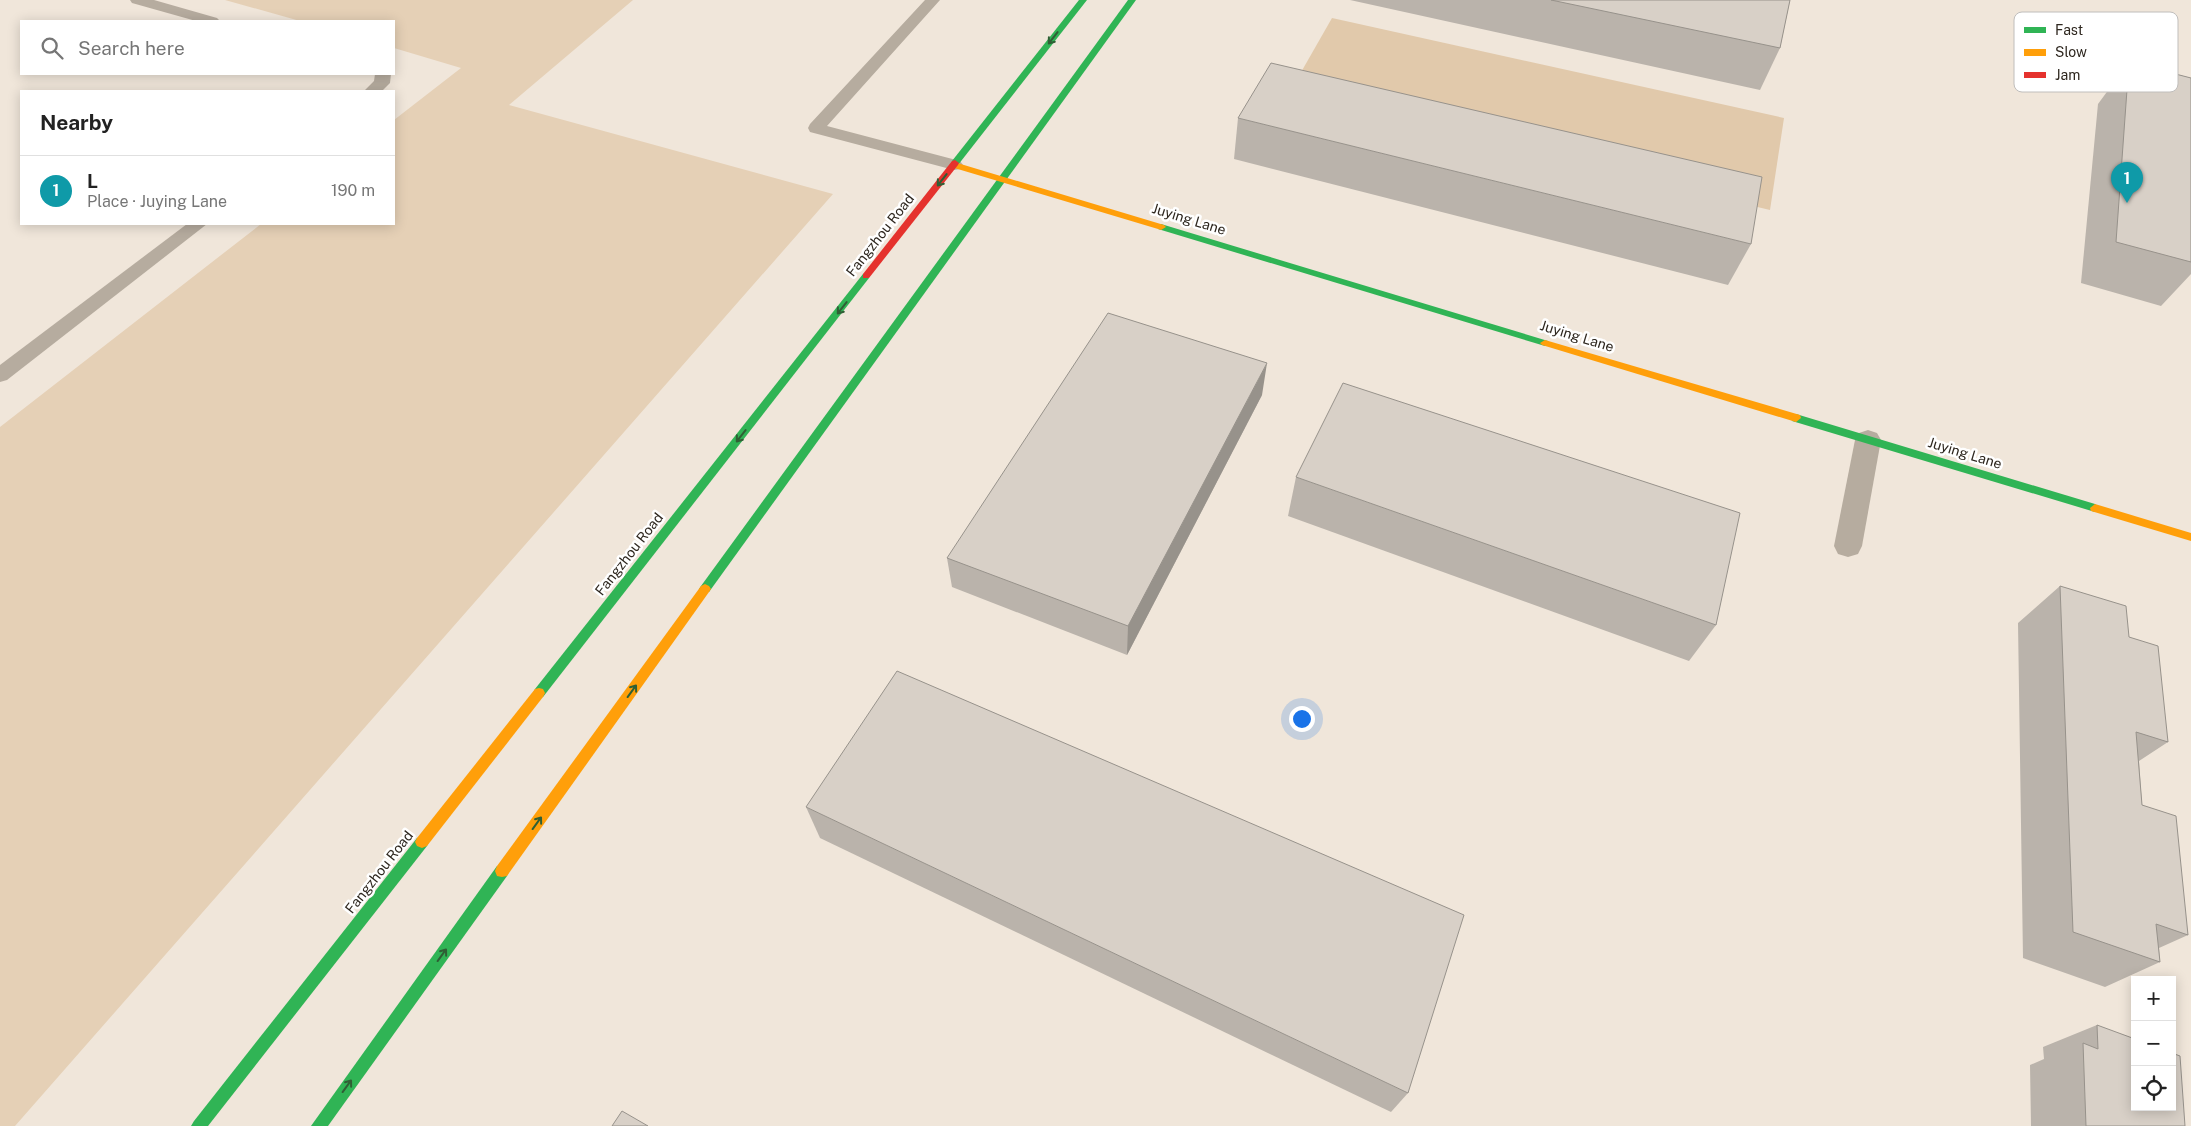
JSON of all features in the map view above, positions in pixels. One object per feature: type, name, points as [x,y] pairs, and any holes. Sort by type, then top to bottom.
[{"type":"main road","name":"Fangzhou Road","points":[[199,1126],[1083,0]]},
{"type":"main road","points":[[319,1126],[1001,178],[1132,0]]},
{"type":"main road","name":"Juying Lane","points":[[954,165],[2191,536]]},
{"type":"street","points":[[1848,546],[1868,440]]},
{"type":"lane","points":[[137,0],[208,20]]},
{"type":"lane","points":[[933,0],[816,128],[954,165]]},
{"type":"lane","points":[[373,90],[382,83],[383,75]]},
{"type":"lane","points":[[0,375],[197,225]]},
{"type":"shaded area","points":[[225,0],[633,0],[509,105],[833,194],[15,1126],[0,1126],[0,427],[260,225],[395,225],[395,119],[461,68],[395,48],[395,20],[296,20]]},
{"type":"shaded area","points":[[1332,18],[1784,118],[1770,210],[1288,95]]},
{"type":"building","points":[[1551,0],[1790,0],[1780,48]]},
{"type":"building","points":[[1271,63],[1762,177],[1751,244],[1238,118]]},
{"type":"building","points":[[2178,75],[2191,78],[2191,262],[2116,242],[2127,92],[2178,92]]},
{"type":"building","points":[[1108,313],[1267,363],[1128,626],[947,558]]},
{"type":"building","points":[[1343,383],[1740,513],[1716,625],[1296,477]]},
{"type":"building","points":[[2060,586],[2126,606],[2129,637],[2158,646],[2168,742],[2136,732],[2142,805],[2176,816],[2188,935],[2156,924],[2160,962],[2073,932]]},
{"type":"building","points":[[897,671],[1464,915],[1408,1093],[806,807]]},
{"type":"building","points":[[2097,1025],[2131,1038],[2131,1111],[2176,1111],[2176,1054],[2180,1056],[2185,1126],[2086,1126],[2083,1043],[2098,1049]]},
{"type":"building","points":[[622,1111],[648,1126],[612,1126]]},
{"type":"traffic: fast","points":[[955,163],[1083,0]]},
{"type":"traffic: fast","points":[[705,589],[1132,0]]},
{"type":"traffic: fast","points":[[1161,227],[1545,343]]},
{"type":"traffic: fast","points":[[539,693],[866,276]]},
{"type":"traffic: fast","points":[[1796,418],[2095,508]]},
{"type":"traffic: fast","points":[[199,1126],[422,842]]},
{"type":"traffic: fast","points":[[319,1126],[502,871]]},
{"type":"traffic: slow","points":[[954,165],[1161,227]]},
{"type":"traffic: slow","points":[[1545,343],[1796,418]]},
{"type":"traffic: slow","points":[[2095,508],[2191,537]]},
{"type":"traffic: slow","points":[[502,871],[705,589]]},
{"type":"traffic: slow","points":[[422,842],[539,693]]},
{"type":"traffic: jam","points":[[866,276],[955,163]]},
{"type":"place","name":"L","points":[[2127,203]]}]
